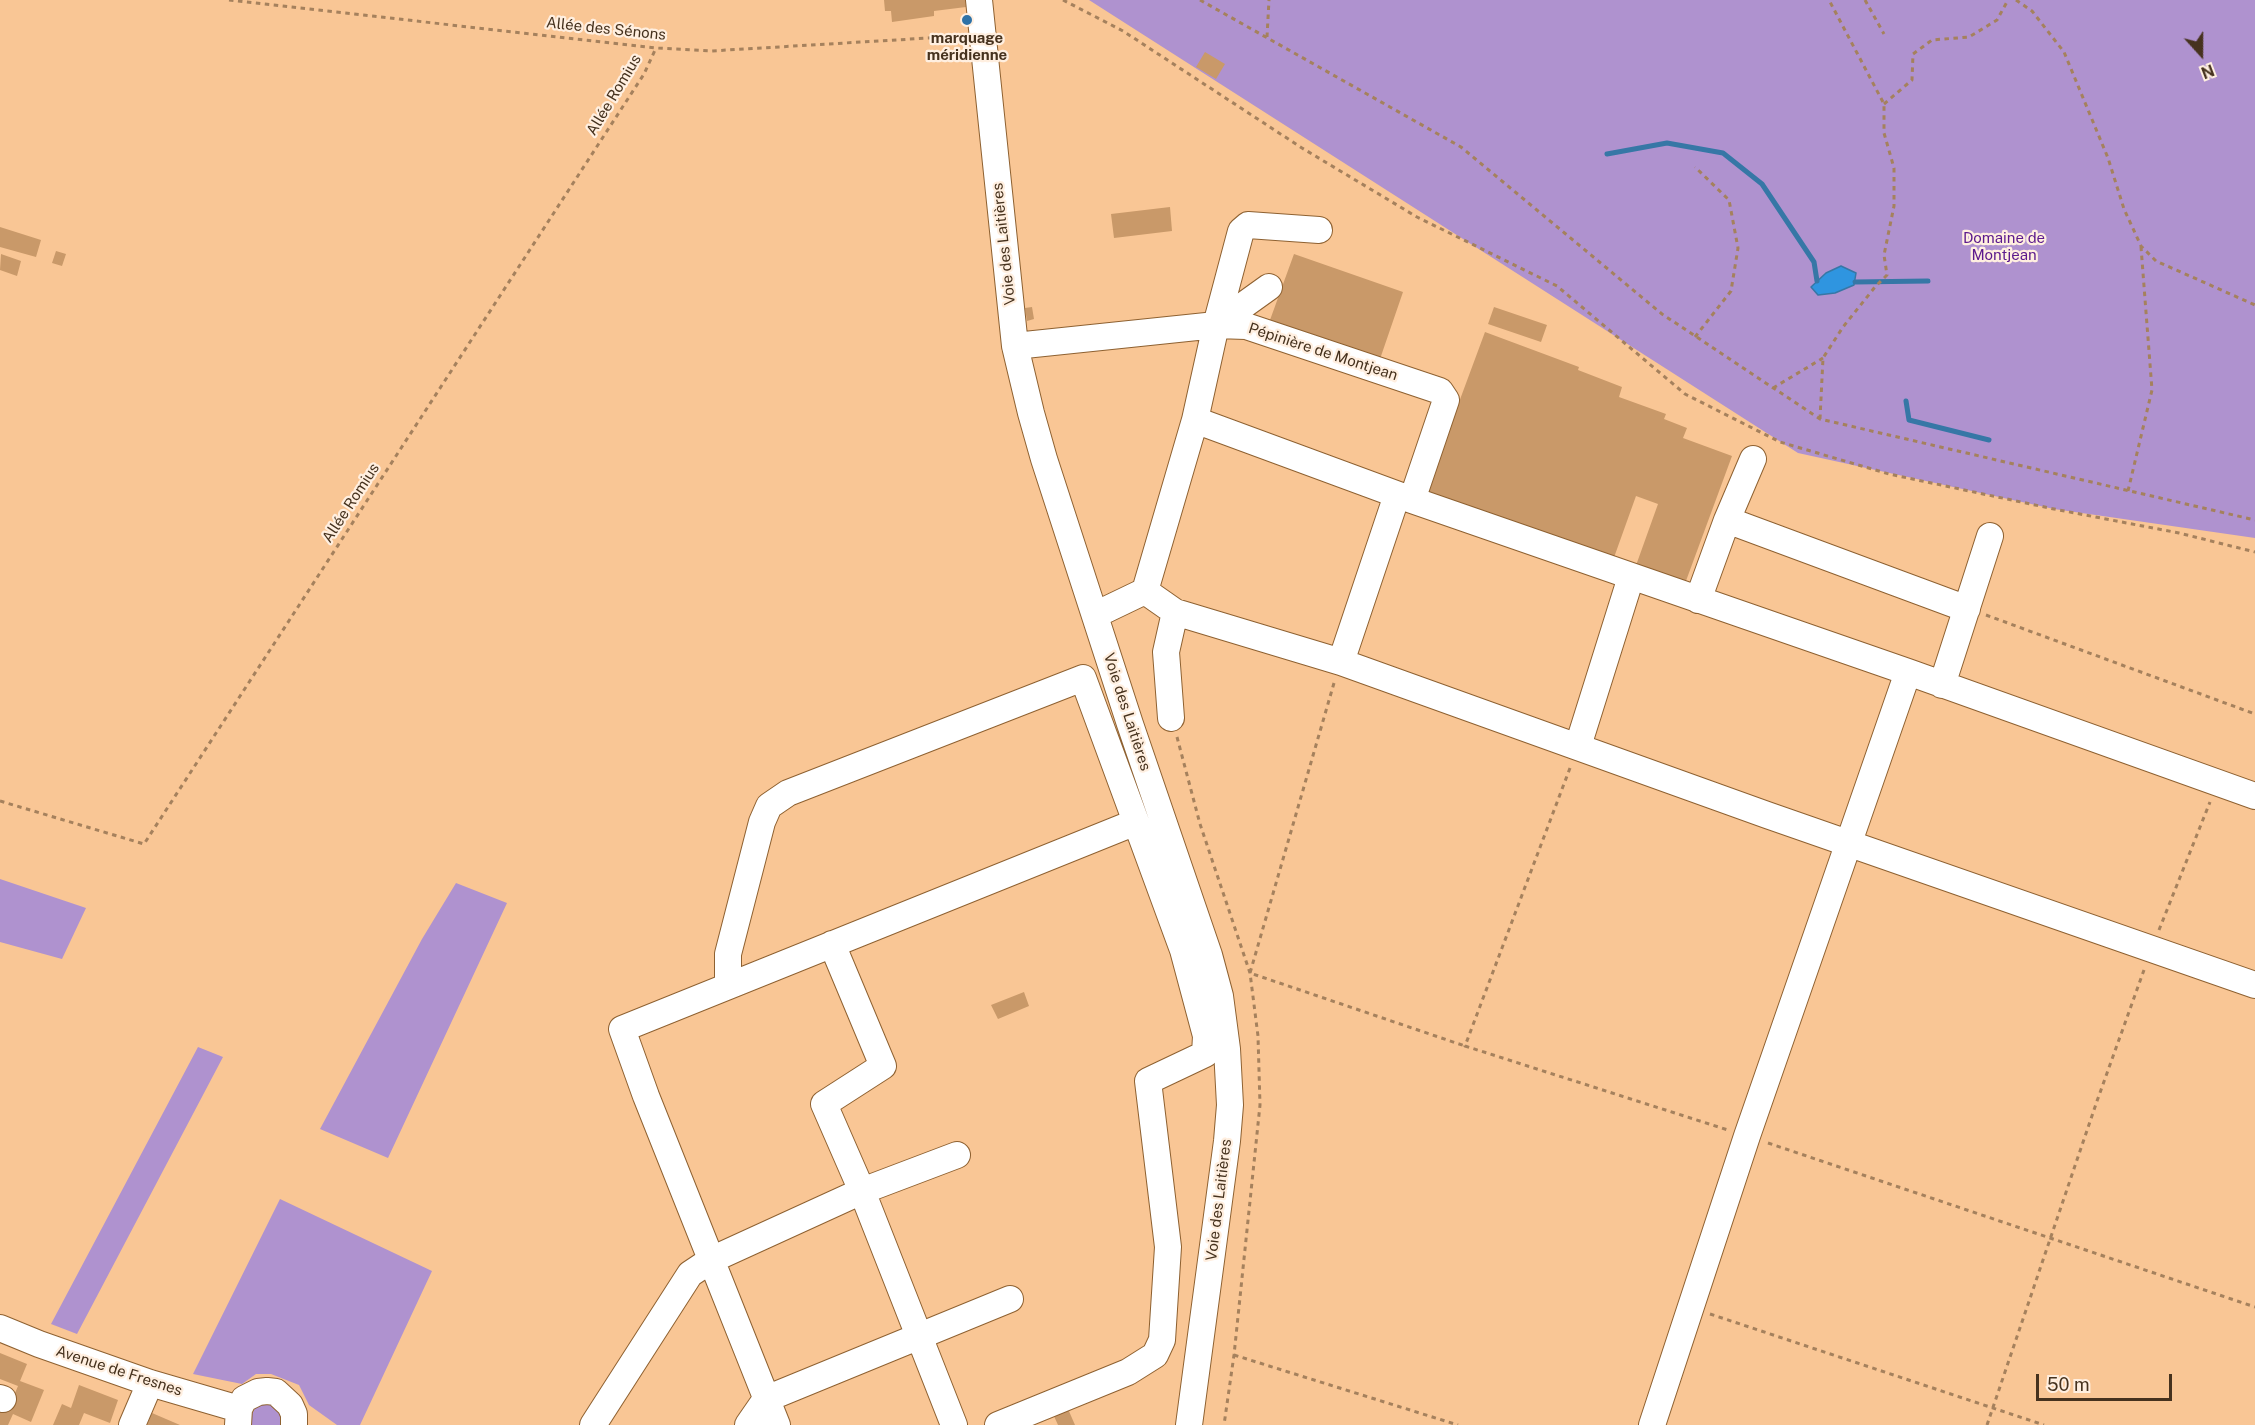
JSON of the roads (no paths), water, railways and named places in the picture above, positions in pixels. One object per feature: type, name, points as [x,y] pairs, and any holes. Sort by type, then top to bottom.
[{"type":"street","name":"Voie des Laitières","points":[[979,0],[1015,346],[1044,459],[1209,955],[1220,996],[1227,1049],[1230,1105],[1189,1425]]},
{"type":"street","points":[[1095,615],[1145,591],[1196,420],[1216,325],[1241,231],[1248,225],[1319,230]]},
{"type":"street","points":[[1216,325],[1269,287]]},
{"type":"street","name":"Pépinière de Montjean","points":[[1015,346],[1216,325],[1246,326],[1440,391],[1446,400],[1405,498]]},
{"type":"street","points":[[1196,420],[1405,498],[1908,672],[2255,796]]},
{"type":"street","points":[[1698,600],[1727,520],[1753,459]]},
{"type":"street","points":[[1341,662],[1405,498]]},
{"type":"street","points":[[1727,520],[1967,609]]},
{"type":"street","points":[[1942,685],[1990,536]]},
{"type":"street","points":[[1578,746],[1631,578]]},
{"type":"street","points":[[1145,591],[1174,612],[1341,662],[2255,986]]},
{"type":"street","points":[[1172,718],[1166,652],[1174,612]]},
{"type":"street","points":[[1652,1425],[1747,1136],[1908,672]]},
{"type":"street","points":[[728,986],[728,954],[768,806],[788,793],[1083,678],[1183,950],[1206,1036],[1205,1054],[1148,1081],[1168,1247],[1162,1340],[1155,1355],[1043,1417],[998,1425]]},
{"type":"street","points":[[777,1425],[646,1096],[622,1029],[1136,822]]},
{"type":"street","points":[[832,944],[883,1066],[824,1104],[862,1191],[954,1425]]},
{"type":"street","points":[[593,1425],[690,1274],[711,1260],[862,1191],[957,1155]]},
{"type":"street","points":[[748,1425],[766,1399],[1010,1299]]},
{"type":"street","name":"Avenue de Fresnes","points":[[0,1328],[238,1417]]},
{"type":"street","points":[[132,1425],[150,1383]]},
{"type":"street","points":[[238,1417],[244,1399],[251,1394],[276,1392],[290,1405],[295,1425]]},
{"type":"water","points":[[1841,266],[1856,273],[1854,285],[1835,293],[1818,295],[1811,287],[1826,273]]},
{"type":"waterway","points":[[1607,154],[1667,143],[1723,153],[1762,184],[1814,262],[1817,281]]},
{"type":"waterway","points":[[1855,282],[1928,281]]},
{"type":"waterway","points":[[1906,401],[1909,420],[1989,440]]},
{"type":"place","name":"marquage méridienne","points":[[967,20]]},
{"type":"park label","name":"Domaine de Montjean","points":[[2004,246]]}]
